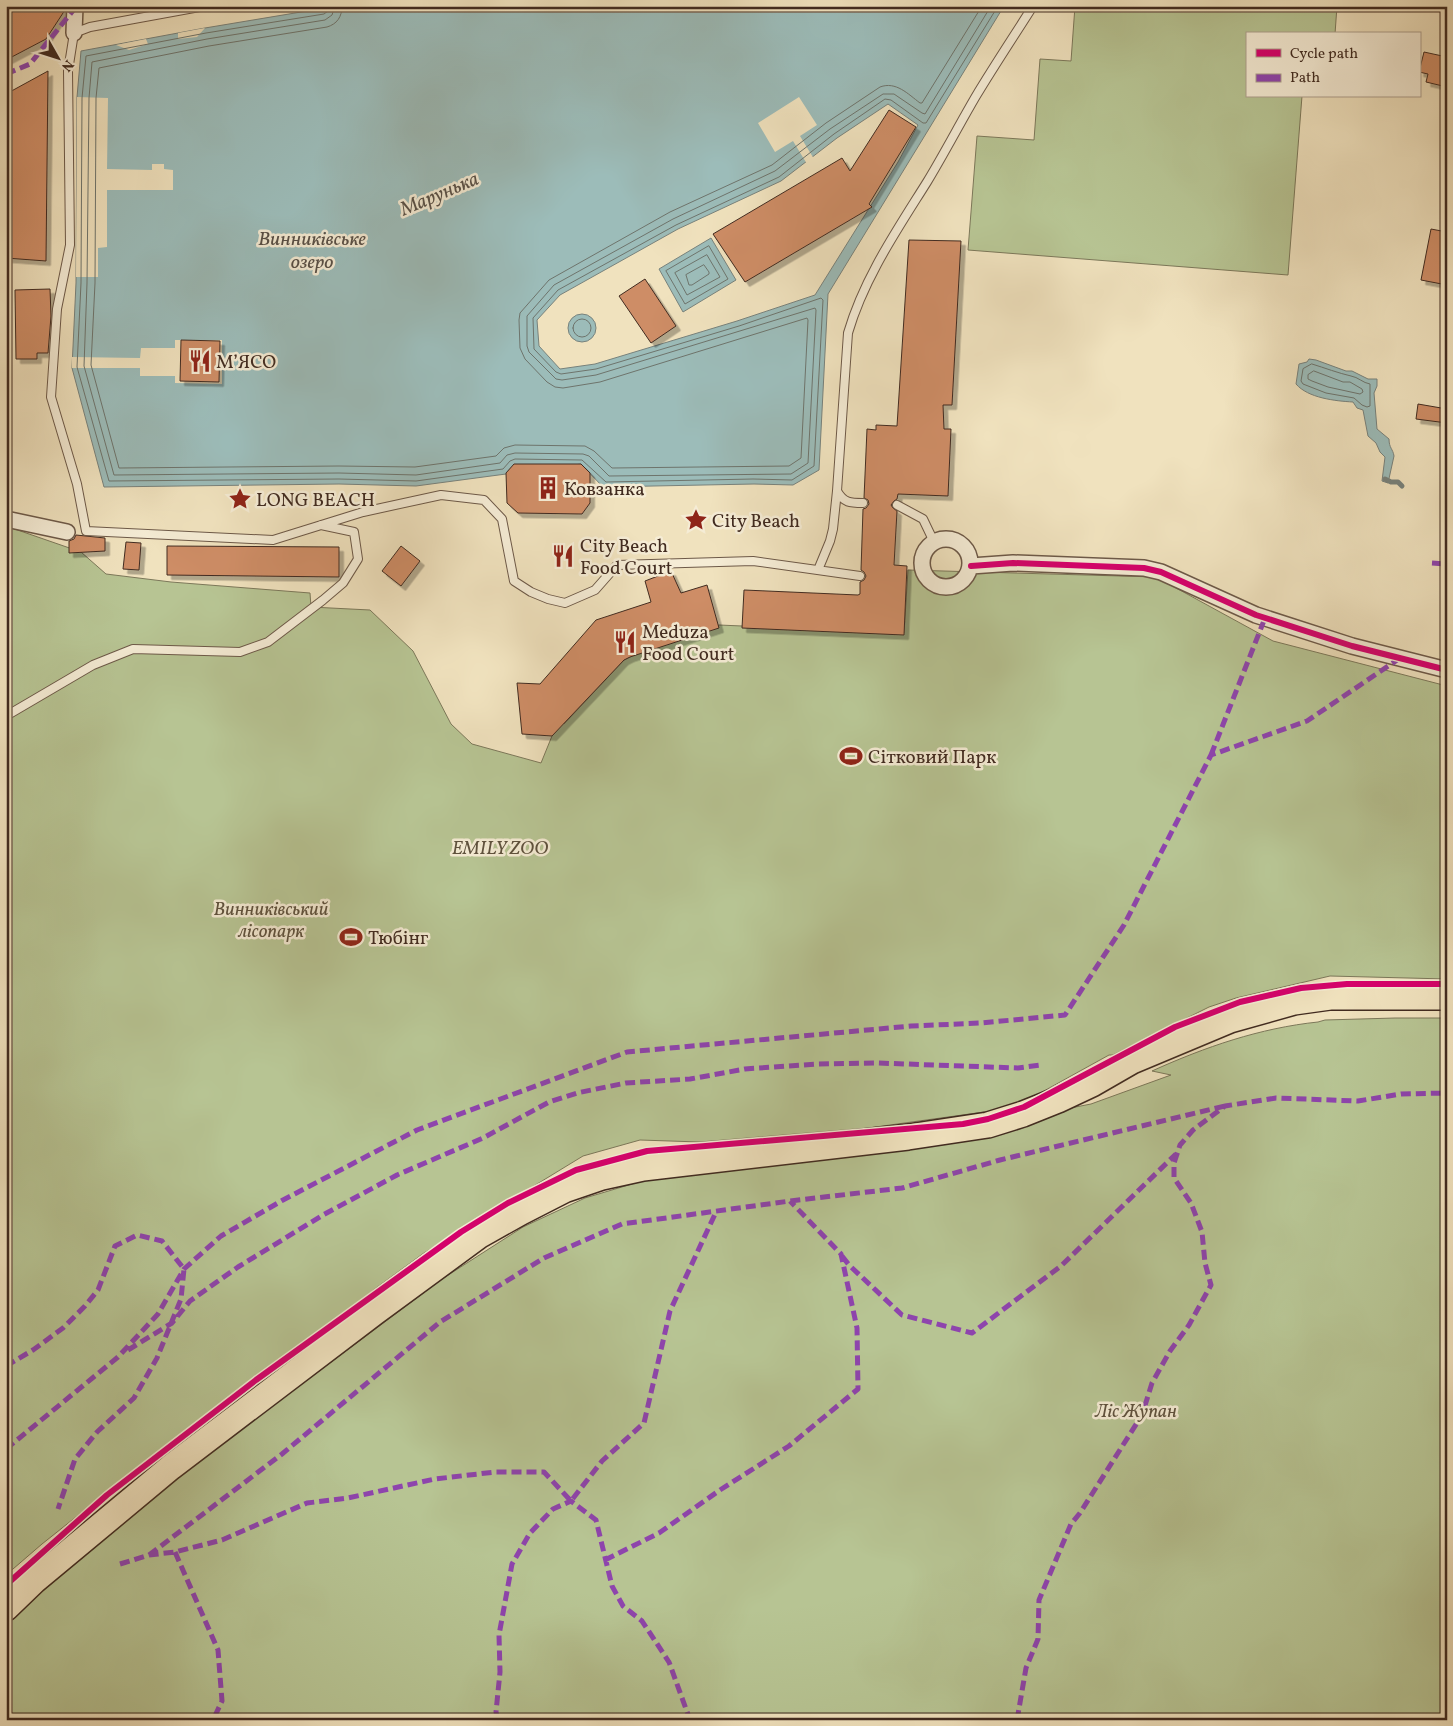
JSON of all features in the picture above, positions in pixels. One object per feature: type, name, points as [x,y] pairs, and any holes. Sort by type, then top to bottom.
[{"type":"main road","points":[[6,1608],[34,1581],[171,1467],[343,1336],[480,1235],[564,1190],[602,1177],[643,1168],[908,1137],[988,1125],[1058,1100],[1092,1084],[1132,1061],[1230,1020],[1294,1002],[1330,997],[1447,997]]},
{"type":"street","points":[[74,6],[74,33]]},
{"type":"street","points":[[6,519],[67,532]]},
{"type":"street","points":[[948,539],[962,544],[970,557],[971,566],[965,578],[952,586],[938,585],[931,581],[925,573],[922,561],[924,554],[934,542],[948,539]]},
{"type":"street","points":[[971,566],[1013,563],[1144,568],[1162,572],[1256,615],[1352,646],[1447,670]]},
{"type":"lane","points":[[86,530],[77,484],[51,397],[57,309],[70,245],[68,70],[74,33],[90,27],[204,6]]},
{"type":"lane","points":[[818,570],[833,529],[848,333],[853,318],[866,286],[892,236],[928,181],[977,94],[1033,6]]},
{"type":"lane","points":[[837,491],[841,498],[848,503],[864,503]]},
{"type":"lane","points":[[67,532],[86,530],[272,540],[363,512],[441,495],[484,500],[502,519],[514,581],[531,592],[565,603],[595,590],[617,565],[753,561],[860,576]]},
{"type":"lane","points":[[897,505],[923,519],[934,542]]},
{"type":"lane","points":[[6,716],[92,665],[133,649],[240,652],[268,642],[323,600],[343,582],[358,559],[354,532],[320,525]]},
{"type":"green space","points":[[1075,6],[1337,6],[1335,32],[1246,32],[1246,98],[1302,98],[1288,275],[968,250],[977,136],[1034,140],[1040,59],[1071,61]]},
{"type":"green space","name":"Винниківський лісопарк","points":[[6,526],[81,552],[106,574],[171,582],[310,593],[311,607],[370,610],[413,651],[451,724],[472,744],[541,763],[552,736],[624,660],[642,651],[719,625],[904,633],[908,570],[1156,577],[1273,641],[1447,686],[1447,979],[1330,976],[1236,998],[1209,1007],[1113,1055],[1109,1055],[1013,1108],[868,1128],[700,1142],[640,1140],[583,1156],[424,1253],[376,1288],[306,1346],[174,1439],[6,1575]]},
{"type":"green space","name":"Ліс Жупан","points":[[1447,1018],[1447,1720],[6,1720],[6,1615],[123,1518],[442,1279],[523,1227],[585,1198],[642,1181],[855,1150],[1091,1104],[1171,1075],[1152,1071],[1172,1062],[1254,1034],[1325,1020]]},
{"type":"water","name":"Винниківське озеро","points":[[337,6],[1004,6],[828,294],[819,470],[793,485],[603,487],[581,464],[416,486],[339,484],[104,487],[72,368],[76,283],[77,97],[81,51]],"holes":[[[888,104],[918,125],[898,162],[815,295],[595,364],[560,369],[539,346],[537,320],[560,295],[678,229],[781,181],[837,138]]]},
{"type":"water","points":[[711,238],[736,280],[683,312],[659,269]]},
{"type":"water","points":[[582,314],[592,318],[596,328],[592,338],[582,342],[572,338],[568,328],[572,318]]},
{"type":"water","points":[[1309,359],[1346,371],[1352,371],[1368,379],[1377,379],[1374,393],[1377,429],[1389,439],[1394,456],[1388,483],[1382,481],[1385,457],[1380,452],[1376,443],[1368,436],[1363,410],[1357,408],[1353,402],[1330,400],[1307,393],[1296,384],[1299,364],[1307,362]]},
{"type":"pier","points":[[205,28],[197,37],[178,39],[178,33]]},
{"type":"pier","points":[[146,39],[148,44],[129,50],[116,45]]},
{"type":"pier","points":[[77,97],[108,98],[107,169],[152,170],[152,164],[164,164],[164,169],[173,170],[173,190],[107,190],[107,247],[98,248],[98,277],[76,277]]},
{"type":"pier","points":[[799,97],[817,125],[800,136],[814,159],[807,164],[793,141],[775,152],[758,123]]},
{"type":"pier","points":[[175,340],[222,340],[222,384],[175,383],[175,376],[140,376],[140,368],[72,368],[72,357],[140,358],[141,348],[175,348]]},
{"type":"building","points":[[6,6],[66,6],[46,39],[6,60]]},
{"type":"building","points":[[1424,52],[1447,57],[1447,87],[1426,82],[1428,74],[1420,72]]},
{"type":"building","points":[[48,71],[46,261],[6,258],[6,94]]},
{"type":"building","points":[[889,110],[916,127],[869,204],[872,207],[745,282],[713,234],[842,158],[850,171]]},
{"type":"building","points":[[1431,229],[1447,232],[1447,285],[1421,280]]},
{"type":"building","points":[[909,240],[961,241],[952,405],[943,405],[944,429],[951,429],[948,496],[898,494],[897,499],[891,505],[897,511],[894,565],[907,566],[904,635],[742,628],[744,590],[860,594],[860,582],[866,576],[861,570],[863,509],[869,504],[868,500],[864,498],[867,429],[876,430],[876,425],[897,426]]},
{"type":"building","points":[[645,279],[676,326],[651,343],[619,296]]},
{"type":"building","points":[[50,289],[51,316],[48,353],[37,353],[37,359],[16,359],[15,290]]},
{"type":"building","name":"М’ЯСО","points":[[181,340],[220,341],[219,382],[180,381]]},
{"type":"building","points":[[1418,404],[1447,409],[1447,423],[1416,419]]},
{"type":"building","name":"Ковзанка","points":[[514,464],[581,464],[590,473],[590,503],[582,514],[518,513],[507,503],[506,473]]},
{"type":"building","points":[[76,535],[105,538],[105,551],[69,553],[69,541],[74,539]]},
{"type":"building","points":[[126,542],[141,543],[139,570],[123,569]]},
{"type":"building","points":[[167,546],[339,547],[339,577],[167,575]]},
{"type":"building","points":[[401,546],[420,561],[401,586],[382,571]]},
{"type":"building","name":"Meduza Food Court","points":[[671,571],[681,593],[707,585],[719,628],[624,660],[552,736],[522,734],[517,683],[540,684],[596,620],[651,602],[645,581]]},
{"type":"waterway","points":[[1385,479],[1391,482],[1398,482],[1402,486]]},
{"type":"marked path","points":[[6,74],[30,64],[75,8]]},
{"type":"marked path","points":[[1432,563],[1447,564]]},
{"type":"marked path","points":[[1211,755],[1265,618]]},
{"type":"marked path","points":[[6,1449],[118,1357],[158,1314],[184,1269],[221,1236],[283,1200],[417,1130],[627,1052],[911,1026],[981,1023],[1065,1015],[1124,925],[1211,755],[1307,721],[1400,658]]},
{"type":"marked path","points":[[128,1350],[172,1323],[190,1301],[238,1267],[323,1215],[397,1175],[483,1138],[549,1102],[577,1093],[626,1083],[690,1079],[745,1069],[817,1064],[878,1063],[1018,1068],[1041,1065]]},
{"type":"marked path","points":[[1017,1720],[1026,1668],[1038,1639],[1039,1600],[1071,1524],[1080,1513],[1142,1415],[1152,1383],[1170,1351],[1189,1325],[1211,1285],[1205,1263],[1202,1232],[1191,1203],[1174,1178],[1174,1163],[1180,1145],[1193,1130],[1225,1106],[1276,1098],[1358,1101],[1401,1094],[1447,1093]]},
{"type":"marked path","points":[[149,1555],[282,1454],[440,1322],[544,1258],[622,1224],[902,1188],[1000,1160],[1225,1106]]},
{"type":"marked path","points":[[842,1256],[849,1265],[902,1315],[972,1333],[1061,1266],[1176,1154]]},
{"type":"marked path","points":[[605,1560],[659,1533],[720,1490],[789,1446],[858,1389],[857,1328],[841,1254],[790,1201]]},
{"type":"marked path","points":[[120,1564],[149,1555],[175,1552],[222,1540],[307,1503],[348,1498],[435,1479],[495,1472],[544,1472],[571,1501],[602,1461],[644,1423],[670,1311],[716,1212]]},
{"type":"marked path","points":[[6,1366],[33,1350],[63,1328],[85,1306],[98,1290],[115,1246],[137,1235],[162,1241],[184,1269],[181,1299],[157,1358],[134,1398],[97,1432],[75,1459],[58,1509]]},
{"type":"marked path","points":[[498,1720],[496,1712],[500,1672],[499,1635],[512,1564],[530,1533],[553,1509],[571,1501],[596,1520],[612,1586],[623,1606],[642,1621],[669,1662],[690,1720]]},
{"type":"marked path","points":[[175,1552],[218,1650],[222,1701],[213,1720]]},
{"type":"cycle path","points":[[971,566],[1013,563],[1144,568],[1161,572],[1256,615],[1352,646],[1447,670]]},
{"type":"cycle path","points":[[6,1585],[107,1495],[256,1380],[461,1232],[508,1203],[576,1170],[647,1151],[963,1124],[988,1119],[1024,1107],[1175,1027],[1240,1002],[1301,988],[1347,984],[1447,984]]},
{"type":"place","name":"М’ЯСО","points":[[200,361]]},
{"type":"place","name":"Ковзанка","points":[[548,488]]},
{"type":"place","name":"LONG BEACH","points":[[240,499]]},
{"type":"place","name":"City Beach","points":[[696,520]]},
{"type":"place","name":"City Beach Food Court","points":[[563,556]]},
{"type":"place","name":"Meduza Food Court","points":[[625,642]]},
{"type":"place","name":"Сітковий Парк","points":[[851,756]]},
{"type":"place","name":"Тюбінг","points":[[351,937]]},
{"type":"water label","name":"Марунька","points":[[439,193]]},
{"type":"park label","name":"EMILY ZOO","points":[[500,847]]}]
